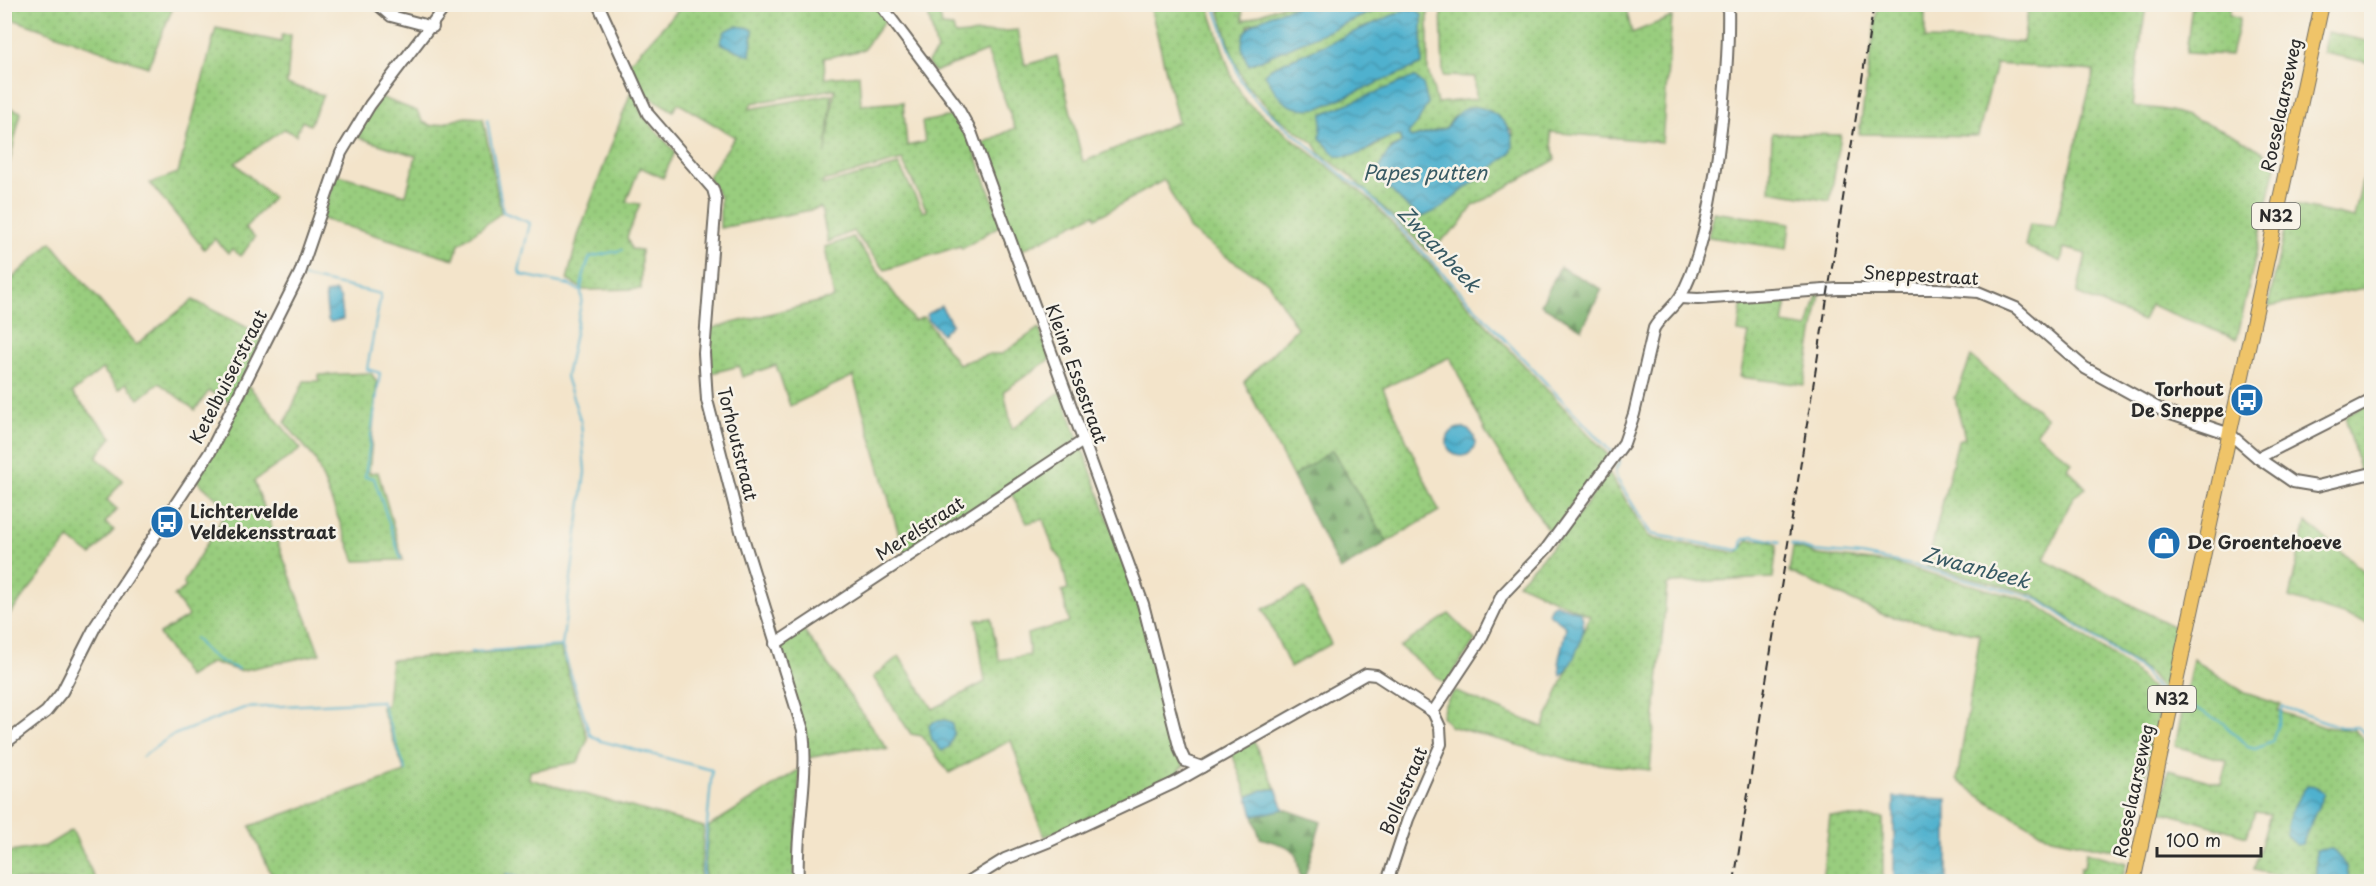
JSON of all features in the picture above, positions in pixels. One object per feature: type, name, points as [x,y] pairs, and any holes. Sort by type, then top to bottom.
[{"type":"main road","name":"Roeselaarseweg","points":[[2133,882],[2322,4]]},
{"type":"street","points":[[377,4],[391,16],[433,27]]},
{"type":"street","name":"Ketelbuiserstraat","points":[[4,744],[46,712],[62,692],[96,625],[134,564],[210,452],[300,273],[341,153],[370,105],[433,27],[447,4]]},
{"type":"street","name":"Torhoutstraat","points":[[598,4],[648,114],[712,189],[716,200],[704,352],[705,389],[741,531],[799,718],[805,748],[797,851],[798,882]]},
{"type":"street","name":"Kleine Essestraat","points":[[880,4],[956,105],[971,132],[1143,604],[1180,750],[1185,761],[1202,767]]},
{"type":"street","points":[[968,882],[1005,859],[1131,805],[1366,674],[1376,675],[1433,712],[1480,641],[1502,595],[1547,548],[1624,444],[1634,414],[1654,328],[1661,316],[1680,298],[1696,259],[1713,181],[1729,34],[1728,4]]},
{"type":"street","name":"Sneppestraat","points":[[1680,298],[1698,299],[1838,289],[1938,289],[1978,292],[2016,308],[2085,368],[2127,392],[2165,412],[2230,434]]},
{"type":"street","points":[[2258,458],[2372,400]]},
{"type":"street","points":[[2230,434],[2258,458],[2287,478],[2306,486],[2317,486],[2372,473]]},
{"type":"street","name":"Merelstraat","points":[[775,644],[1083,441]]},
{"type":"street","name":"Bollestraat","points":[[1387,882],[1408,819],[1441,744],[1440,727],[1433,712]]},
{"type":"green space","points":[[13,4],[174,5],[148,67],[12,19]]},
{"type":"green space","points":[[683,5],[876,5],[886,19],[863,50],[824,58],[825,78],[859,75],[861,105],[903,102],[907,146],[925,142],[922,122],[956,115],[967,132],[1002,224],[962,249],[960,246],[885,270],[853,231],[828,242],[821,208],[720,228],[720,197],[708,177],[735,137],[678,103],[673,111],[642,92],[628,64]],"holes":[[[835,89],[826,152],[832,94],[749,109],[752,103]],[[902,160],[927,211],[923,212],[899,165],[822,185],[823,181]]]},
{"type":"green space","points":[[926,5],[938,5],[942,26],[953,27],[955,35],[1018,30],[1025,65],[1057,56],[1083,162],[1178,122],[1150,5],[1208,5],[1232,77],[1246,102],[1367,197],[1609,456],[1576,497],[1554,532],[1549,532],[1487,435],[1450,357],[1383,388],[1439,511],[1387,542],[1333,451],[1293,477],[1244,382],[1297,328],[1268,282],[1228,258],[1190,230],[1164,180],[1096,218],[1094,214],[1018,252],[979,145],[1015,128],[987,51],[934,72],[927,63],[937,51]]},
{"type":"green space","points":[[1218,5],[1242,5],[1243,21],[1283,5],[1301,5],[1248,25],[1249,65],[1388,5],[1428,5],[1428,71],[1437,103],[1476,99],[1475,77],[1443,76],[1441,5],[1625,5],[1632,33],[1672,17],[1662,142],[1550,132],[1555,160],[1473,206],[1459,226],[1428,251],[1350,176],[1320,153],[1314,143],[1276,116],[1245,84],[1233,57]],"holes":[[[1491,113],[1513,131],[1511,153],[1490,167],[1391,148],[1401,143],[1401,136],[1390,136],[1371,149],[1336,156],[1320,138],[1322,126],[1411,128],[1408,134],[1411,138],[1446,128],[1455,115]]]},
{"type":"green space","points":[[1878,5],[1925,5],[1925,39],[2023,42],[2029,5],[2146,5],[2132,106],[2169,111],[2201,121],[2240,139],[2277,161],[2237,339],[2150,305],[2143,321],[2077,294],[2086,254],[2064,248],[2061,262],[2025,246],[2030,224],[2055,227],[2094,71],[1996,64],[1978,136],[1859,134]]},
{"type":"green space","points":[[2192,5],[2231,5],[2229,15],[2240,18],[2231,55],[2186,53]]},
{"type":"green space","points":[[216,28],[281,42],[282,35],[291,35],[287,84],[323,95],[310,125],[302,121],[296,135],[284,129],[235,163],[273,198],[245,228],[255,237],[241,256],[232,249],[228,253],[215,239],[204,249],[150,183],[178,173]]},
{"type":"green space","points":[[2327,32],[2371,42],[2371,63],[2324,53]]},
{"type":"green space","points":[[632,89],[643,116],[675,152],[663,178],[640,167],[626,202],[640,204],[627,237],[631,249],[641,250],[641,289],[584,290],[567,280],[578,236]]},
{"type":"green space","points":[[380,97],[417,111],[423,122],[432,126],[466,117],[483,118],[501,213],[459,244],[454,259],[322,219],[336,174],[406,195],[416,156],[354,136]]},
{"type":"green space","points":[[5,106],[21,112],[5,183]]},
{"type":"green space","points":[[1772,133],[1841,135],[1830,201],[1770,191]]},
{"type":"green space","points":[[2371,142],[2371,300],[2365,288],[2268,307],[2290,204],[2354,218]]},
{"type":"green space","points":[[1713,212],[1790,223],[1787,249],[1708,237]]},
{"type":"green space","points":[[853,237],[914,321],[924,317],[958,364],[990,354],[1002,354],[1039,328],[1050,359],[1004,391],[1012,429],[1061,391],[1078,439],[905,555],[853,376],[790,406],[776,365],[742,377],[739,366],[708,374],[708,329],[834,298],[825,247]]},
{"type":"green space","points":[[51,242],[136,345],[193,300],[264,336],[231,403],[209,391],[195,410],[159,383],[139,399],[126,383],[119,389],[102,369],[72,393],[112,437],[96,457],[123,480],[107,500],[117,509],[105,523],[114,530],[91,555],[69,539],[9,615],[4,613],[4,286]]},
{"type":"green space","points":[[1560,267],[1602,289],[1582,329],[1541,305]]},
{"type":"green space","points":[[1817,294],[1820,294],[1804,385],[1740,377],[1749,334],[1738,332],[1742,299],[1788,295],[1783,324],[1808,328]]},
{"type":"green space","points":[[1971,357],[2047,418],[2036,433],[2072,462],[2067,468],[2086,488],[2073,497],[2044,560],[2176,628],[2163,690],[2149,673],[2033,594],[1927,566],[1958,440],[1965,438],[1955,398]]},
{"type":"green space","points":[[371,373],[377,383],[369,473],[378,472],[403,560],[355,561],[315,459],[285,423],[304,381],[319,381],[319,375]]},
{"type":"green space","points":[[248,385],[301,449],[254,481],[320,654],[239,671],[212,662],[188,677],[159,634],[189,616],[174,596],[186,587],[183,583],[228,509],[195,479]]},
{"type":"green space","points":[[2371,403],[2371,468],[2360,472],[2345,416]]},
{"type":"green space","points":[[1082,447],[1138,600],[1173,735],[1184,766],[1179,769],[1182,775],[1044,837],[1011,740],[949,773],[922,736],[911,734],[873,677],[899,656],[933,709],[985,682],[976,620],[991,618],[999,660],[1030,655],[1027,634],[1069,622],[1062,591],[1068,589],[1061,559],[1053,548],[1043,519],[1027,523],[1010,491]]},
{"type":"green space","points":[[1332,450],[1387,542],[1340,570],[1293,477]]},
{"type":"green space","points":[[1609,473],[1648,536],[1654,539],[1738,553],[1748,540],[1767,540],[1777,545],[1773,578],[1667,585],[1650,770],[1574,761],[1450,726],[1442,716],[1445,704],[1454,691],[1543,727],[1590,616],[1518,583],[1566,532]]},
{"type":"green space","points":[[2306,522],[2365,572],[2371,581],[2371,624],[2289,598]]},
{"type":"green space","points":[[1793,547],[1818,555],[1896,564],[2033,602],[2133,670],[2162,700],[2129,853],[2051,838],[1985,800],[1957,780],[1980,634],[1884,615],[1789,572]]},
{"type":"green space","points":[[1305,588],[1331,644],[1290,667],[1263,609]]},
{"type":"green space","points":[[1449,614],[1475,640],[1446,684],[1400,647]]},
{"type":"green space","points":[[803,629],[888,750],[857,748],[808,758],[781,644]]},
{"type":"green space","points":[[560,647],[588,739],[578,762],[530,771],[529,779],[704,827],[700,881],[535,882],[506,873],[505,875],[525,881],[274,881],[250,826],[405,772],[381,707],[387,705],[391,660]]},
{"type":"green space","points":[[2193,659],[2245,693],[2281,705],[2278,711],[2324,727],[2354,730],[2371,746],[2371,881],[2293,881],[2293,879],[2254,870],[2270,814],[2255,812],[2247,836],[2160,811],[2168,770],[2221,784],[2227,761],[2175,746]]},
{"type":"green space","points":[[1253,740],[1276,789],[1262,790],[1248,797],[1232,753]]},
{"type":"green space","points":[[800,769],[794,881],[704,882],[708,827]]},
{"type":"green space","points":[[1284,809],[1321,822],[1304,879],[1300,876],[1296,853],[1286,846],[1260,838],[1253,816]]},
{"type":"green space","points":[[1830,816],[1883,818],[1883,881],[1822,881]]},
{"type":"green space","points":[[72,830],[96,881],[5,881],[5,853],[46,846]]},
{"type":"green space","points":[[2086,852],[2126,863],[2122,881],[2079,881],[2080,868],[2084,868]]},
{"type":"water","points":[[1301,4],[1388,5],[1249,65],[1243,51],[1242,39],[1247,30],[1254,23]]},
{"type":"water","points":[[1409,8],[1416,9],[1422,15],[1422,64],[1319,108],[1308,109],[1285,103],[1265,74],[1271,68]]},
{"type":"water","points":[[736,26],[750,28],[753,31],[750,56],[720,43],[725,31]]},
{"type":"water","name":"Papes putten","points":[[1414,77],[1423,84],[1428,103],[1417,124],[1408,133],[1411,138],[1446,128],[1460,112],[1475,107],[1500,118],[1511,134],[1513,144],[1511,153],[1439,209],[1423,217],[1407,207],[1379,178],[1382,162],[1392,149],[1401,143],[1401,136],[1384,140],[1357,155],[1348,156],[1336,156],[1320,138],[1322,114]]},
{"type":"water","points":[[335,291],[341,299],[343,319],[331,322],[328,320],[325,294]]},
{"type":"water","points":[[941,306],[952,324],[942,334],[928,319],[927,314]]},
{"type":"water","points":[[1461,428],[1471,432],[1475,442],[1471,452],[1461,456],[1451,452],[1447,442],[1451,432]]},
{"type":"water","points":[[1555,604],[1579,612],[1583,626],[1575,655],[1561,676],[1559,659],[1566,627],[1548,613],[1551,606]]},
{"type":"water","points":[[945,720],[951,722],[954,733],[949,747],[942,751],[932,740],[929,726],[933,722]]},
{"type":"water","points":[[2307,786],[2317,787],[2324,793],[2302,844],[2296,845],[2287,836],[2288,823],[2296,803]]},
{"type":"water","points":[[1276,789],[1284,809],[1253,816],[1248,797],[1262,790]]},
{"type":"water","points":[[1894,797],[1947,799],[1947,881],[1894,881]]},
{"type":"water","points":[[2332,849],[2347,866],[2349,881],[2316,881],[2316,850]]},
{"type":"waterway","name":"Zwaanbeek","points":[[1214,4],[1240,80],[1256,101],[1346,178],[1366,192],[1613,454]]},
{"type":"waterway","points":[[487,119],[503,212],[530,223],[519,271],[522,275],[570,285],[580,291]]},
{"type":"waterway","points":[[622,250],[590,257],[583,278],[582,299],[566,377],[581,422],[585,472],[562,646],[590,735],[601,741],[712,770],[702,881]]},
{"type":"waterway","points":[[303,277],[381,294],[367,369],[380,373],[365,477],[374,478],[401,559]]},
{"type":"waterway","name":"Zwaanbeek","points":[[1620,460],[1615,472],[1617,479],[1651,534],[1737,550],[1741,549],[1743,540],[1753,536],[1780,542]]},
{"type":"waterway","name":"Zwaanbeek","points":[[1791,544],[1813,551],[1861,555],[1917,566],[2036,598],[2143,671],[2159,692]]},
{"type":"waterway","points":[[195,638],[214,657],[238,669]]},
{"type":"waterway","points":[[471,652],[561,646]]},
{"type":"waterway","points":[[142,757],[171,736],[244,708],[381,701],[406,771]]},
{"type":"waterway","name":"Zwaanbeek","points":[[2187,703],[2223,723],[2248,747],[2255,749],[2272,742],[2283,707],[2341,727],[2358,727],[2372,741]]},
{"type":"waterway","points":[[507,874],[530,882]]},
{"type":"railway","points":[[1734,882],[1874,4]]},
{"type":"place","name":"Torhout De Sneppe","points":[[2247,400]]},
{"type":"place","name":"Lichtervelde Veldekensstraat","points":[[167,522]]},
{"type":"place","name":"De Groentehoeve","points":[[2164,543]]}]
